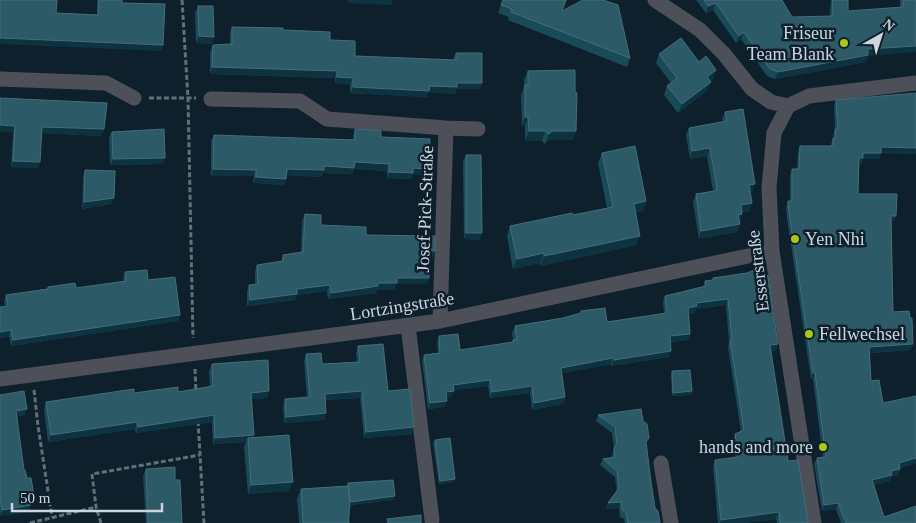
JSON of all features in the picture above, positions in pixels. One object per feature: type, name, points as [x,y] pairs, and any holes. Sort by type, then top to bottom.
[{"type":"street","points":[[655,0],[700,30],[724,54],[752,89],[771,102],[788,106],[809,96],[916,83]]},
{"type":"street","points":[[0,79],[106,83],[134,98]]},
{"type":"street","name":"Josef-Pick-Straße","points":[[211,98],[300,101],[328,119],[478,129]]},
{"type":"street","name":"Esserstraße","points":[[788,106],[774,134],[769,188],[772,250],[814,523]]},
{"type":"street","name":"Josef-Pick-Straße","points":[[440,321],[446,128]]},
{"type":"street","name":"Lortzingstraße","points":[[0,380],[33,374],[440,321],[772,250]]},
{"type":"street","points":[[408,326],[432,520]]},
{"type":"street","points":[[661,463],[671,523]]},
{"type":"path","points":[[182,0],[188,98],[194,353],[197,401]]},
{"type":"path","points":[[134,98],[188,98]]},
{"type":"path","points":[[33,374],[39,435],[52,517]]},
{"type":"path","points":[[198,419],[204,523]]},
{"type":"path","points":[[101,523],[96,507],[92,474],[200,455]]},
{"type":"path","points":[[30,523],[96,507]]},
{"type":"building","points":[[0,0],[57,0],[56,13],[98,15],[99,0],[122,0],[122,3],[165,4],[163,45],[0,38]]},
{"type":"building","points":[[503,0],[566,0],[562,11],[583,0],[603,0],[618,5],[630,58],[511,12],[512,9],[501,5]]},
{"type":"building","points":[[704,0],[782,0],[792,17],[833,16],[832,0],[848,0],[848,11],[903,7],[903,0],[916,0],[916,46],[868,49],[868,55],[778,72],[770,69],[744,32],[739,36],[716,3],[708,6]]},
{"type":"building","points":[[198,6],[213,6],[214,37],[199,36]]},
{"type":"building","points":[[232,27],[283,28],[283,30],[330,32],[330,40],[355,41],[355,56],[456,60],[456,53],[482,53],[482,83],[457,83],[457,87],[430,86],[429,91],[353,87],[353,78],[337,77],[337,71],[212,67],[213,45],[232,44]]},
{"type":"building","points":[[681,38],[699,62],[706,56],[716,70],[707,77],[711,82],[682,104],[667,86],[677,78],[659,54]]},
{"type":"building","points":[[575,70],[575,92],[577,93],[576,131],[552,131],[549,134],[545,131],[529,131],[528,117],[525,117],[525,85],[528,85],[528,71]]},
{"type":"building","points":[[916,93],[916,148],[881,147],[881,153],[863,153],[863,158],[859,158],[858,194],[897,194],[896,216],[891,216],[893,312],[909,311],[910,318],[912,318],[913,344],[869,347],[871,381],[879,380],[883,403],[916,396],[916,458],[899,463],[900,469],[891,471],[892,475],[872,480],[884,517],[916,506],[916,523],[846,523],[838,503],[824,505],[817,458],[826,457],[815,373],[813,373],[789,212],[788,201],[792,201],[792,169],[799,169],[800,146],[833,146],[833,138],[836,138],[835,129],[838,129],[836,100]]},
{"type":"building","points":[[0,98],[107,103],[104,129],[42,127],[40,162],[13,161],[15,126],[0,125]]},
{"type":"building","points":[[743,109],[755,184],[749,185],[752,203],[741,205],[742,214],[738,215],[740,224],[701,231],[696,194],[717,189],[710,148],[692,151],[689,128],[727,121],[725,112]]},
{"type":"building","points":[[164,129],[165,158],[113,159],[112,132]]},
{"type":"building","points":[[355,129],[381,131],[381,137],[430,139],[428,169],[413,168],[413,173],[389,172],[389,164],[355,162],[354,168],[324,166],[324,170],[287,169],[286,179],[256,177],[256,170],[213,169],[214,135],[355,140]]},
{"type":"building","points":[[635,146],[646,201],[634,204],[640,236],[544,256],[544,253],[517,259],[510,226],[572,213],[573,215],[613,207],[602,153]]},
{"type":"building","points":[[466,155],[481,155],[482,233],[466,233]]},
{"type":"building","points":[[85,170],[115,171],[114,198],[84,202]]},
{"type":"building","points":[[305,214],[321,215],[321,225],[366,227],[366,235],[435,236],[435,251],[429,251],[429,278],[397,278],[397,283],[378,283],[378,286],[331,293],[330,285],[297,289],[297,294],[250,300],[249,285],[258,284],[257,265],[283,261],[283,255],[303,252]]},
{"type":"building","points":[[147,270],[148,280],[175,277],[180,315],[13,340],[11,330],[0,332],[0,307],[8,306],[6,295],[75,283],[76,288],[126,281],[125,272]]},
{"type":"building","points":[[752,271],[763,271],[768,276],[778,344],[770,345],[788,461],[798,460],[808,523],[780,523],[779,512],[721,520],[715,460],[738,457],[735,434],[744,430],[730,340],[732,340],[728,299],[696,303],[697,306],[688,308],[690,334],[670,336],[671,351],[614,360],[613,358],[561,368],[565,397],[534,403],[532,386],[492,392],[490,380],[453,385],[454,391],[446,392],[447,401],[430,403],[424,355],[440,353],[439,336],[458,334],[460,350],[513,342],[513,340],[517,339],[515,326],[563,318],[581,313],[581,311],[605,308],[607,322],[667,313],[665,296],[706,286],[705,281],[713,280],[713,278]]},
{"type":"building","points":[[383,344],[388,391],[410,389],[414,427],[366,432],[362,391],[325,394],[326,413],[286,417],[285,399],[310,397],[306,354],[321,353],[322,364],[360,362],[358,346]]},
{"type":"building","points":[[268,360],[269,391],[251,393],[254,435],[215,438],[214,415],[138,427],[137,422],[51,435],[46,402],[134,389],[134,393],[178,387],[178,392],[213,386],[212,364]]},
{"type":"building","points":[[690,370],[692,391],[673,393],[672,371]]},
{"type":"building","points":[[24,391],[27,409],[16,411],[24,470],[27,478],[31,478],[34,496],[29,497],[31,505],[2,510],[0,497],[0,395]]},
{"type":"building","points":[[641,409],[643,421],[647,424],[649,438],[646,442],[651,482],[655,508],[658,511],[660,523],[628,523],[626,513],[622,510],[621,502],[608,503],[619,488],[618,479],[617,471],[603,459],[615,457],[614,448],[617,444],[615,427],[598,415]]},
{"type":"building","points":[[289,435],[293,482],[251,485],[248,438]]},
{"type":"building","points":[[450,438],[455,479],[440,481],[435,440]]},
{"type":"building","points":[[175,467],[175,480],[180,480],[182,523],[148,523],[146,469]]},
{"type":"building","points":[[393,480],[395,496],[350,502],[348,483]]},
{"type":"building","points":[[348,486],[349,523],[303,523],[301,489]]},
{"type":"building","points":[[421,515],[421,523],[388,523],[387,519]]},
{"type":"place","name":"Friseur Team Blank","points":[[844,43]]},
{"type":"place","name":"Yen Nhi","points":[[795,239]]},
{"type":"place","name":"Fellwechsel","points":[[809,334]]},
{"type":"place","name":"hands and more","points":[[823,447]]}]
